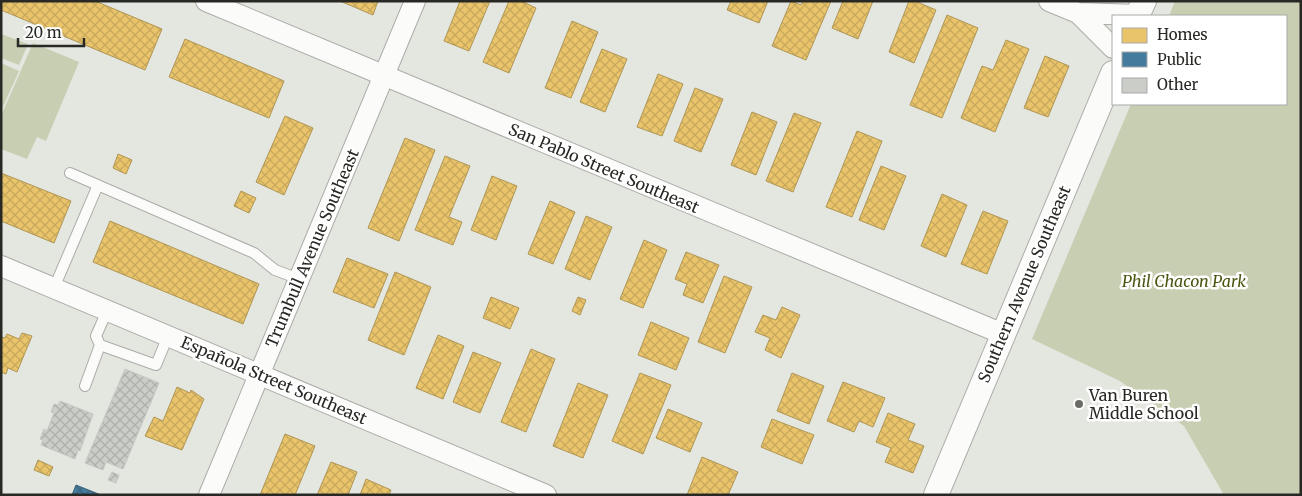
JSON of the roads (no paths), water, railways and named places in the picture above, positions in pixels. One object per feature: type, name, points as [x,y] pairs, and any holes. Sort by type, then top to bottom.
[{"type":"street","name":"San Pablo Street Southeast","points":[[206,1],[1003,334]]},
{"type":"street","name":"Trumbull Avenue Southeast","points":[[209,495],[415,1]]},
{"type":"street","points":[[1049,1],[1078,13],[1112,47]]},
{"type":"street","points":[[1078,13],[1140,11]]},
{"type":"street","name":"Southern Avenue Southeast","points":[[936,495],[1112,75]]},
{"type":"street","name":"Española Street Southeast","points":[[1,266],[546,495]]},
{"type":"lane","points":[[70,173],[254,253],[275,270],[299,279]]},
{"type":"lane","points":[[54,288],[98,185]]},
{"type":"lane","points":[[85,386],[100,345],[96,336],[107,311]]},
{"type":"lane","points":[[100,345],[156,365],[168,336]]},
{"type":"place","name":"Van Buren Middle School","points":[[1079,404]]},
{"type":"park label","name":"Phil Chacon Park","points":[[1184,281]]}]
